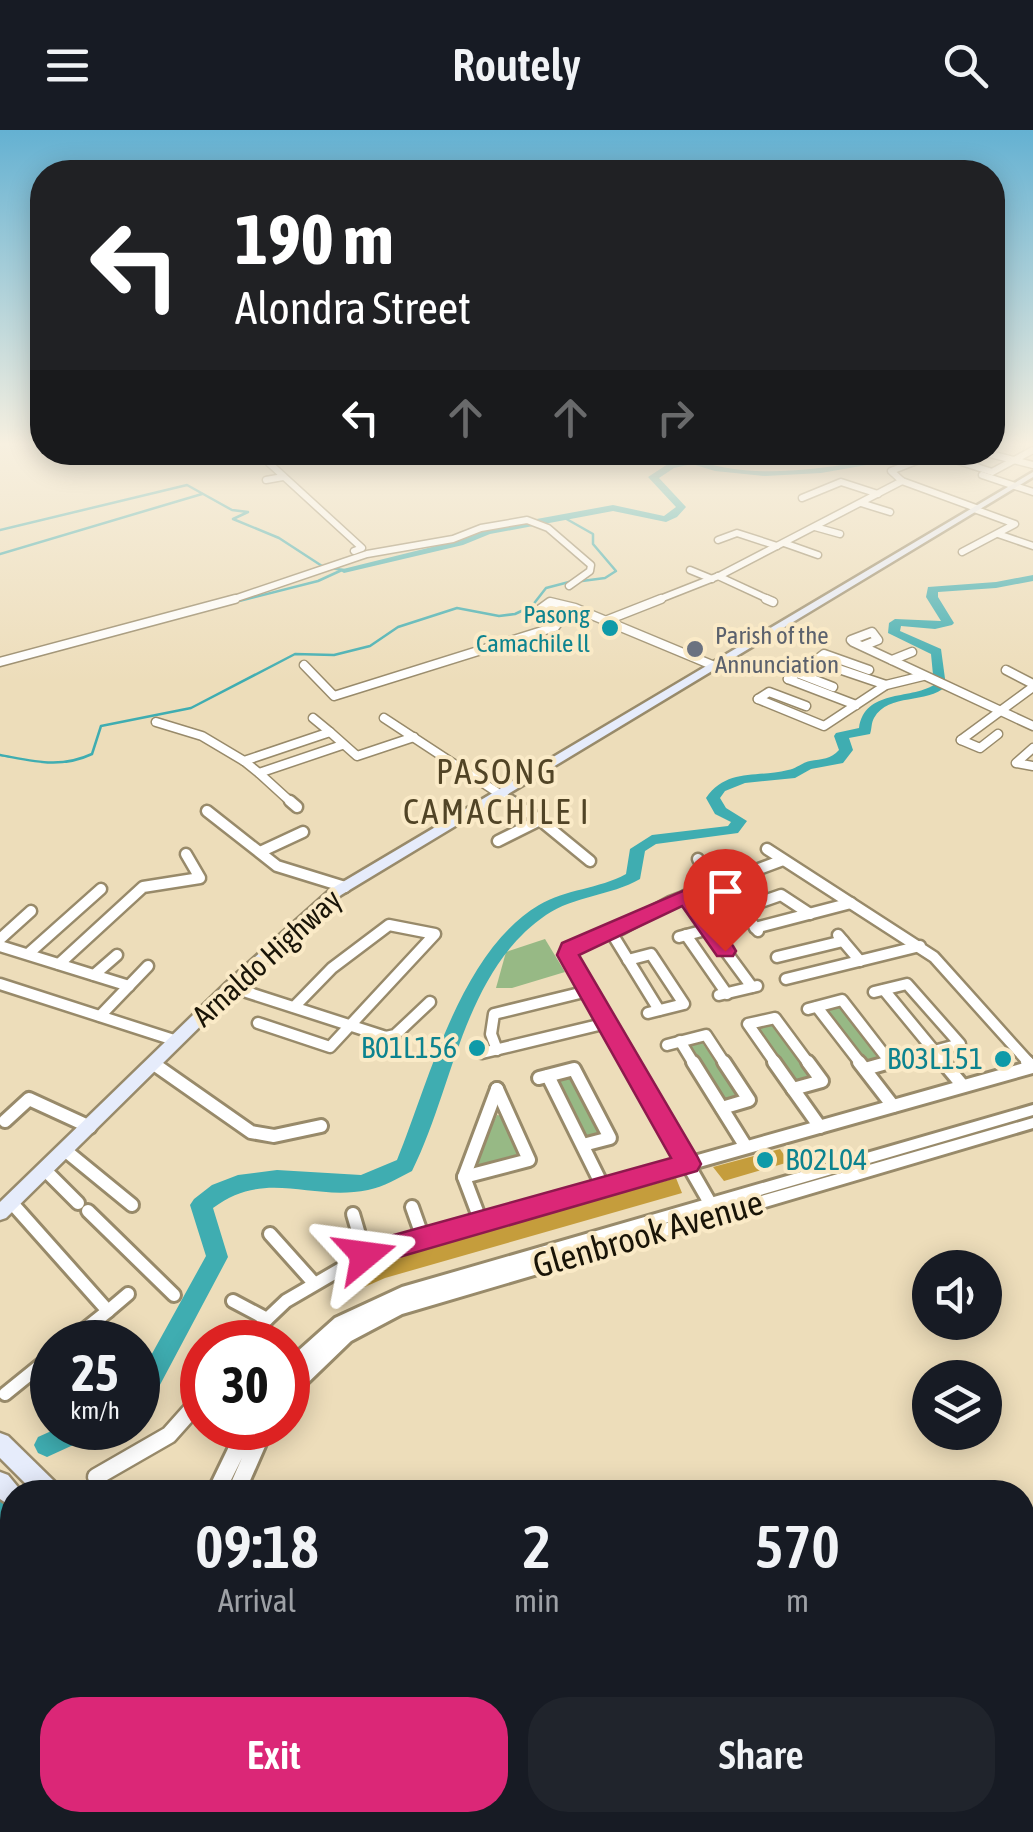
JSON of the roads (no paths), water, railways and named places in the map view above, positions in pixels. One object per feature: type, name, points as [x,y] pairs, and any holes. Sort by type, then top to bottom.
[{"type":"main road","name":"Arnaldo Highway","points":[[6,1207],[231,987],[336,893],[951,522]]},
{"type":"main road","points":[[0,1443],[37,1480]]},
{"type":"street","points":[[324,566],[362,548],[334,522]]},
{"type":"street","points":[[0,662],[214,606],[324,566],[395,547],[527,522]]},
{"type":"street","points":[[540,522],[591,565],[590,571],[573,583]]},
{"type":"street","points":[[604,621],[715,578],[822,522]]},
{"type":"street","points":[[962,552],[1014,524],[1010,522]]},
{"type":"street","points":[[815,526],[840,534]]},
{"type":"street","points":[[718,540],[737,533],[818,555]]},
{"type":"street","points":[[997,533],[1033,546]]},
{"type":"street","points":[[690,570],[773,602]]},
{"type":"street","points":[[304,665],[334,696],[555,626],[558,623],[539,610],[548,603],[712,665]]},
{"type":"street","points":[[863,646],[1033,726]]},
{"type":"street","points":[[892,660],[912,652]]},
{"type":"street","points":[[860,676],[869,670],[824,654],[815,661],[886,685]]},
{"type":"street","points":[[980,727],[1001,735],[980,748],[960,740],[1033,685],[1006,670]]},
{"type":"street","points":[[824,693],[834,687],[797,673],[788,679],[824,693],[856,705]]},
{"type":"street","points":[[794,714],[806,706],[769,692],[758,699],[776,706],[794,714],[824,726],[886,685],[923,676]]},
{"type":"street","points":[[1017,699],[1033,706]]},
{"type":"street","points":[[313,718],[342,745],[362,756],[414,737]]},
{"type":"street","points":[[384,718],[540,820],[590,861]]},
{"type":"street","points":[[156,722],[172,731],[205,737],[235,759],[244,761],[297,807]]},
{"type":"street","points":[[244,761],[330,732]]},
{"type":"street","points":[[260,774],[342,745]]},
{"type":"street","points":[[1033,748],[1016,762],[1033,766]]},
{"type":"street","points":[[207,811],[287,870],[336,893]]},
{"type":"street","points":[[498,841],[540,820]]},
{"type":"street","points":[[260,852],[304,832]]},
{"type":"street","points":[[233,1301],[266,1319],[313,1282],[365,1255],[1032,1067],[920,946],[767,849]]},
{"type":"street","points":[[59,964],[143,887],[200,878],[186,854]]},
{"type":"street","points":[[698,859],[714,886]]},
{"type":"street","points":[[710,1203],[568,955],[570,948],[685,896],[783,860]]},
{"type":"street","points":[[28,954],[101,888]]},
{"type":"street","points":[[810,914],[781,895],[741,909],[756,930],[851,904]]},
{"type":"street","points":[[685,896],[755,987],[723,994],[683,936],[709,929]]},
{"type":"street","points":[[627,908],[636,919]]},
{"type":"street","points":[[31,911],[0,942],[129,986]]},
{"type":"street","points":[[258,1023],[330,1048],[434,932],[389,925],[332,968],[294,1006]]},
{"type":"street","points":[[611,932],[653,1012],[684,1004],[651,954],[628,960]]},
{"type":"street","points":[[860,961],[840,938],[776,955],[789,978],[860,961],[920,946]]},
{"type":"street","points":[[94,975],[117,955]]},
{"type":"street","points":[[100,1016],[148,966]]},
{"type":"street","points":[[0,984],[177,1041]]},
{"type":"street","points":[[934,1051],[960,1044],[908,984],[879,991],[963,1086]]},
{"type":"street","points":[[231,987],[391,1037],[430,1002]]},
{"type":"street","points":[[497,1050],[491,1034],[494,1014],[588,990]]},
{"type":"street","points":[[865,1069],[890,1062],[842,1000],[812,1008],[894,1106]]},
{"type":"street","points":[[794,1089],[822,1081],[774,1018],[748,1024],[820,1126]]},
{"type":"street","points":[[482,1054],[607,1023]]},
{"type":"street","points":[[722,1108],[749,1100],[706,1035],[674,1043],[746,1147]]},
{"type":"street","points":[[154,1064],[251,1132],[274,1136],[321,1126]]},
{"type":"street","points":[[582,1146],[610,1138],[574,1069],[544,1077],[603,1188]]},
{"type":"street","points":[[464,1178],[529,1160],[497,1089],[464,1178],[481,1222]]},
{"type":"street","points":[[5,1120],[29,1099],[90,1127]]},
{"type":"street","name":"Glenbrook Avenue","points":[[310,1350],[341,1323],[382,1301],[1033,1110]]},
{"type":"street","name":"Glenbrook Avenue","points":[[310,1369],[345,1336],[398,1308],[1033,1123]]},
{"type":"street","points":[[66,1151],[132,1205]]},
{"type":"street","points":[[45,1170],[174,1296]]},
{"type":"street","points":[[412,1206],[423,1238]]},
{"type":"street","points":[[6,1207],[108,1311]]},
{"type":"street","points":[[353,1214],[365,1255]]},
{"type":"street","points":[[270,1234],[313,1282]]},
{"type":"street","points":[[97,1320],[128,1294]]},
{"type":"street","points":[[5,1394],[30,1374]]},
{"type":"street","points":[[96,1477],[153,1449],[180,1425]]},
{"type":"street","points":[[222,1480],[236,1450]]},
{"type":"street","points":[[241,1480],[254,1450]]},
{"type":"waterway","points":[[0,530],[31,522]]},
{"type":"waterway","points":[[0,554],[106,522]]},
{"type":"waterway","points":[[241,522],[279,538],[322,566]]},
{"type":"waterway","points":[[344,570],[459,543],[487,531],[534,522]]},
{"type":"waterway","points":[[573,522],[593,534],[593,544],[616,571],[605,578],[582,581]]},
{"type":"waterway","points":[[330,568],[344,570]]},
{"type":"waterway","points":[[235,602],[318,581],[342,570]]},
{"type":"waterway","points":[[160,1361],[217,1257],[201,1205],[219,1191],[257,1179],[361,1183],[405,1165],[458,1026],[494,959],[516,931],[553,905],[634,876],[638,849],[652,840],[733,830],[740,821],[720,811],[713,798],[720,788],[743,779],[795,774],[807,766],[838,760],[846,750],[841,736],[865,731],[867,717],[883,704],[894,698],[923,695],[940,686],[937,652],[894,633],[895,623],[948,623],[932,597],[932,589],[1033,578]]},
{"type":"waterway","points":[[0,755],[46,762],[80,759],[92,754],[101,726],[191,708],[295,654],[334,655],[370,646],[398,627],[457,608],[499,616],[515,614],[532,606],[546,588],[569,582]]},
{"type":"place","name":"Pasong Camachile ll","points":[[610,628]]},
{"type":"place","name":"Parish of the Annunciation","points":[[695,649]]},
{"type":"place","name":"B01L156","points":[[477,1048]]},
{"type":"place","name":"B03L151","points":[[1003,1059]]},
{"type":"place","name":"B02L04","points":[[765,1160]]},
{"type":"district","name":"PASONG CAMACHILE I","points":[[497,792]]}]
